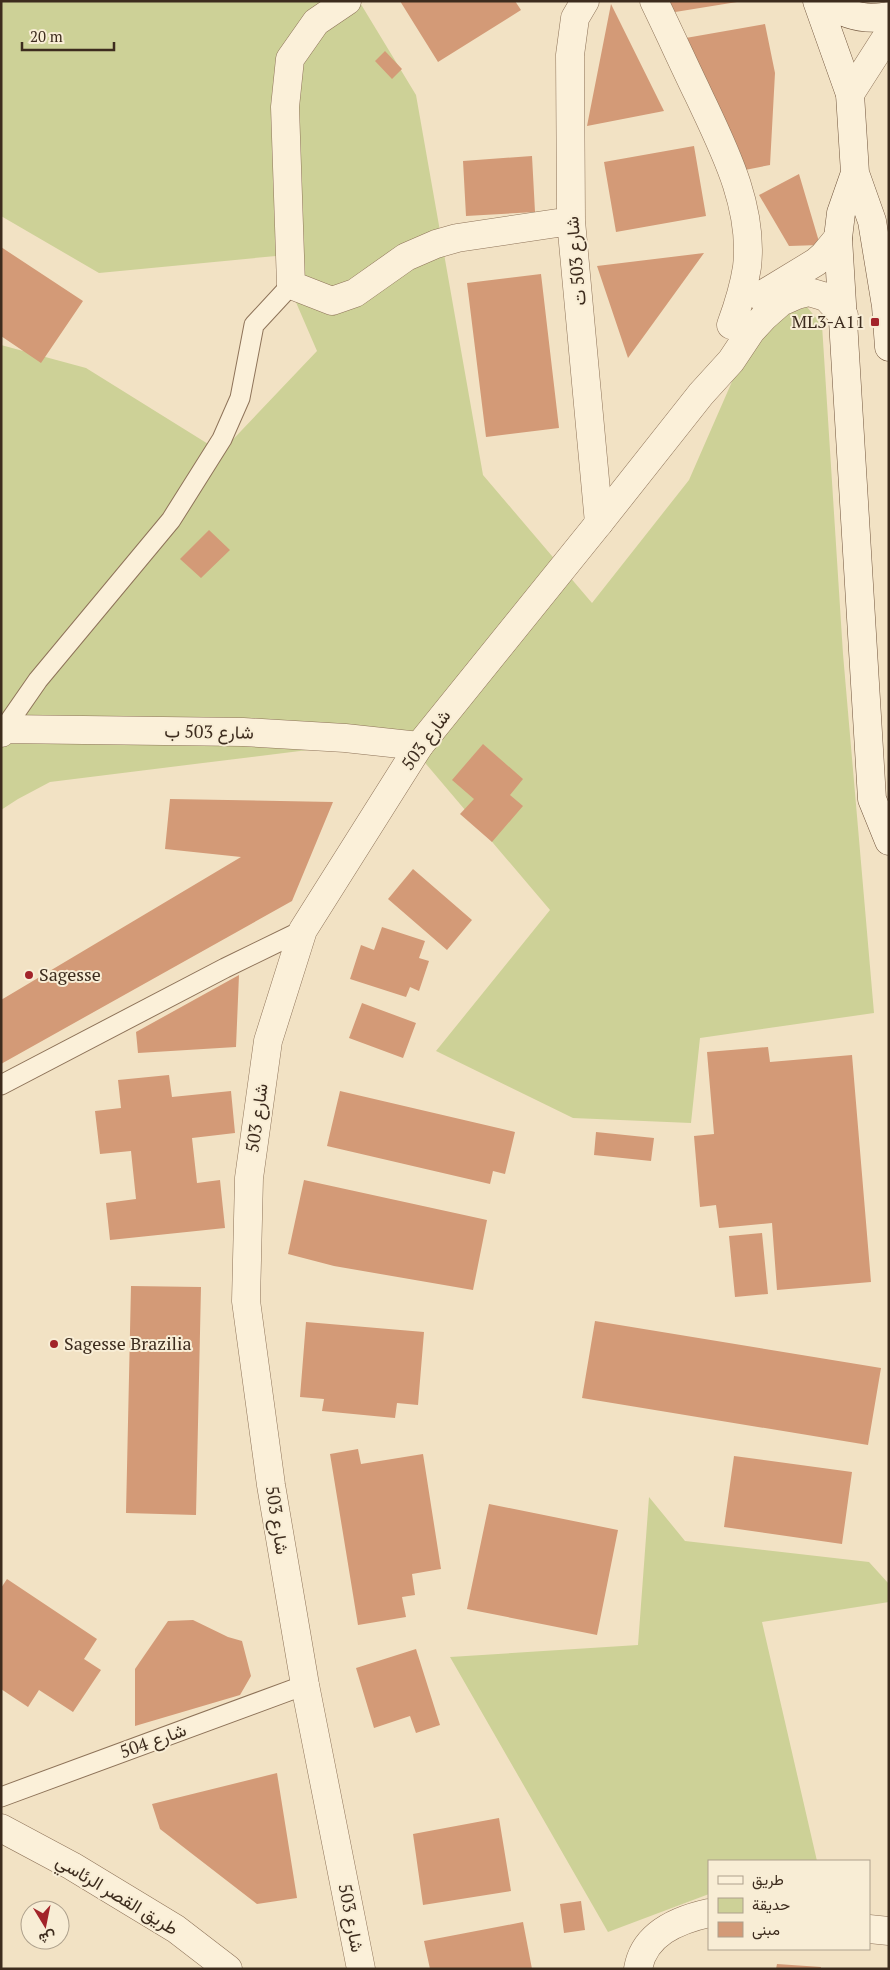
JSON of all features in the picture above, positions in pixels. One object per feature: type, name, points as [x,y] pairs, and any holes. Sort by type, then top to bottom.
[{"type":"street","points":[[347,1],[316,22],[290,59],[285,107],[290,285],[332,301],[355,293],[406,257],[436,244],[457,238],[571,221]]},
{"type":"street","name":"شارع 503 ت","points":[[585,1],[575,18],[570,55],[571,221],[600,524]]},
{"type":"street","points":[[654,1],[726,156],[741,199],[747,239],[747,266],[743,292],[731,325]]},
{"type":"street","points":[[817,1],[850,94],[855,172],[872,221],[887,308],[889,347]]},
{"type":"street","points":[[824,1],[838,11],[854,16],[871,18],[889,16]]},
{"type":"street","points":[[850,94],[889,33]]},
{"type":"street","points":[[855,172],[841,213],[838,238],[872,799],[889,841]]},
{"type":"street","points":[[701,394],[721,340],[731,325],[751,303],[774,286],[816,262],[838,238]]},
{"type":"street","points":[[701,394],[731,361],[751,331],[781,302],[809,292],[826,297],[844,316]]},
{"type":"street","name":"شارع 503","points":[[361,1969],[305,1685],[271,1485],[246,1301],[249,1178],[268,1041],[303,930],[419,746],[600,524],[701,394]]},
{"type":"street","name":"شارع 503 ب","points":[[2,730],[243,732],[345,738],[419,746]]},
{"type":"street","name":"طريق القصر الرئاسي","points":[[1,1828],[72,1866],[176,1929],[228,1969]]},
{"type":"street","points":[[638,1969],[640,1955],[663,1929],[688,1917],[708,1913]]},
{"type":"street","points":[[870,1929],[889,1931]]},
{"type":"lane","points":[[2,730],[38,680],[171,520],[222,439],[240,398],[254,325],[290,285]]},
{"type":"lane","points":[[1,1084],[225,968],[303,930]]},
{"type":"lane","name":"شارع 504","points":[[1,1797],[305,1685]]},
{"type":"green space","points":[[1,1],[359,1],[416,95],[483,475],[592,603],[689,480],[734,377],[751,350],[782,315],[807,307],[822,325],[843,654],[874,1013],[700,1038],[691,1123],[573,1118],[436,1051],[550,910],[404,738],[50,782],[1,810],[1,345],[86,368],[221,452],[317,351],[276,256],[99,273],[1,216]]},
{"type":"green space","points":[[649,1497],[685,1541],[869,1562],[889,1584],[889,1602],[762,1622],[817,1860],[708,1860],[708,1894],[608,1932],[450,1657],[638,1645]]},
{"type":"building","points":[[400,1],[515,1],[521,10],[438,62]]},
{"type":"building","points":[[664,1],[737,1],[737,2],[669,13]]},
{"type":"building","points":[[611,4],[664,111],[587,126]]},
{"type":"building","points":[[765,24],[775,73],[770,165],[745,170],[680,39]]},
{"type":"building","points":[[385,51],[402,69],[392,79],[375,61]]},
{"type":"building","points":[[694,146],[706,216],[616,232],[604,162]]},
{"type":"building","points":[[532,156],[535,212],[466,216],[463,161]]},
{"type":"building","points":[[799,174],[820,245],[789,246],[759,195]]},
{"type":"building","points":[[1,247],[83,301],[41,363],[1,336]]},
{"type":"building","points":[[704,253],[628,358],[597,266]]},
{"type":"building","points":[[541,274],[559,428],[486,437],[467,283]]},
{"type":"building","points":[[209,530],[230,550],[201,578],[180,559]]},
{"type":"building","points":[[483,744],[523,779],[510,795],[523,806],[492,842],[460,814],[474,799],[452,780]]},
{"type":"building","points":[[170,799],[333,802],[292,901],[1,1064],[1,1000],[241,857],[165,849]]},
{"type":"building","points":[[413,869],[472,920],[447,950],[388,899]]},
{"type":"building","points":[[382,927],[425,941],[419,958],[429,961],[419,991],[410,987],[406,997],[350,979],[361,945],[374,950]]},
{"type":"building","points":[[239,975],[236,1047],[138,1053],[136,1032]]},
{"type":"building","points":[[362,1003],[416,1023],[403,1058],[349,1038]]},
{"type":"building","points":[[768,1047],[770,1062],[852,1055],[871,1282],[777,1290],[772,1223],[719,1228],[716,1205],[700,1207],[694,1136],[714,1134],[707,1052]]},
{"type":"building","points":[[169,1075],[172,1097],[231,1091],[235,1133],[192,1138],[197,1183],[220,1180],[225,1228],[110,1240],[106,1203],[136,1199],[131,1151],[100,1154],[95,1111],[121,1108],[118,1080]]},
{"type":"building","points":[[340,1091],[515,1132],[505,1174],[493,1171],[490,1184],[327,1146]]},
{"type":"building","points":[[596,1132],[654,1138],[651,1161],[594,1155]]},
{"type":"building","points":[[304,1180],[487,1220],[473,1290],[334,1266],[288,1254]]},
{"type":"building","points":[[762,1233],[768,1294],[735,1297],[729,1236]]},
{"type":"building","points":[[131,1286],[201,1287],[196,1515],[126,1513]]},
{"type":"building","points":[[595,1321],[881,1368],[868,1445],[582,1398]]},
{"type":"building","points":[[306,1322],[424,1332],[418,1405],[397,1403],[395,1418],[322,1411],[324,1399],[300,1397]]},
{"type":"building","points":[[358,1449],[361,1464],[423,1454],[441,1569],[412,1574],[415,1595],[402,1597],[406,1617],[358,1625],[330,1454]]},
{"type":"building","points":[[734,1456],[852,1472],[842,1544],[724,1527]]},
{"type":"building","points":[[489,1504],[618,1530],[597,1635],[467,1609]]},
{"type":"building","points":[[7,1579],[97,1639],[84,1659],[101,1670],[73,1712],[39,1690],[28,1707],[1,1689],[1,1588]]},
{"type":"building","points":[[193,1620],[228,1637],[242,1641],[251,1676],[240,1695],[135,1726],[135,1669],[168,1621]]},
{"type":"building","points":[[416,1649],[440,1725],[416,1733],[410,1716],[374,1728],[356,1668]]},
{"type":"building","points":[[277,1773],[297,1898],[257,1904],[160,1829],[152,1804]]},
{"type":"building","points":[[499,1818],[511,1891],[423,1905],[413,1834]]},
{"type":"building","points":[[581,1901],[585,1930],[564,1933],[560,1904]]},
{"type":"building","points":[[523,1922],[532,1969],[430,1969],[424,1941]]},
{"type":"building","points":[[777,1964],[821,1967],[821,1969],[776,1969]]},
{"type":"place","name":"ML3-A11","points":[[875,322]]},
{"type":"place","name":"Sagesse","points":[[29,975]]},
{"type":"place","name":"Sagesse Brazilia","points":[[54,1344]]}]
